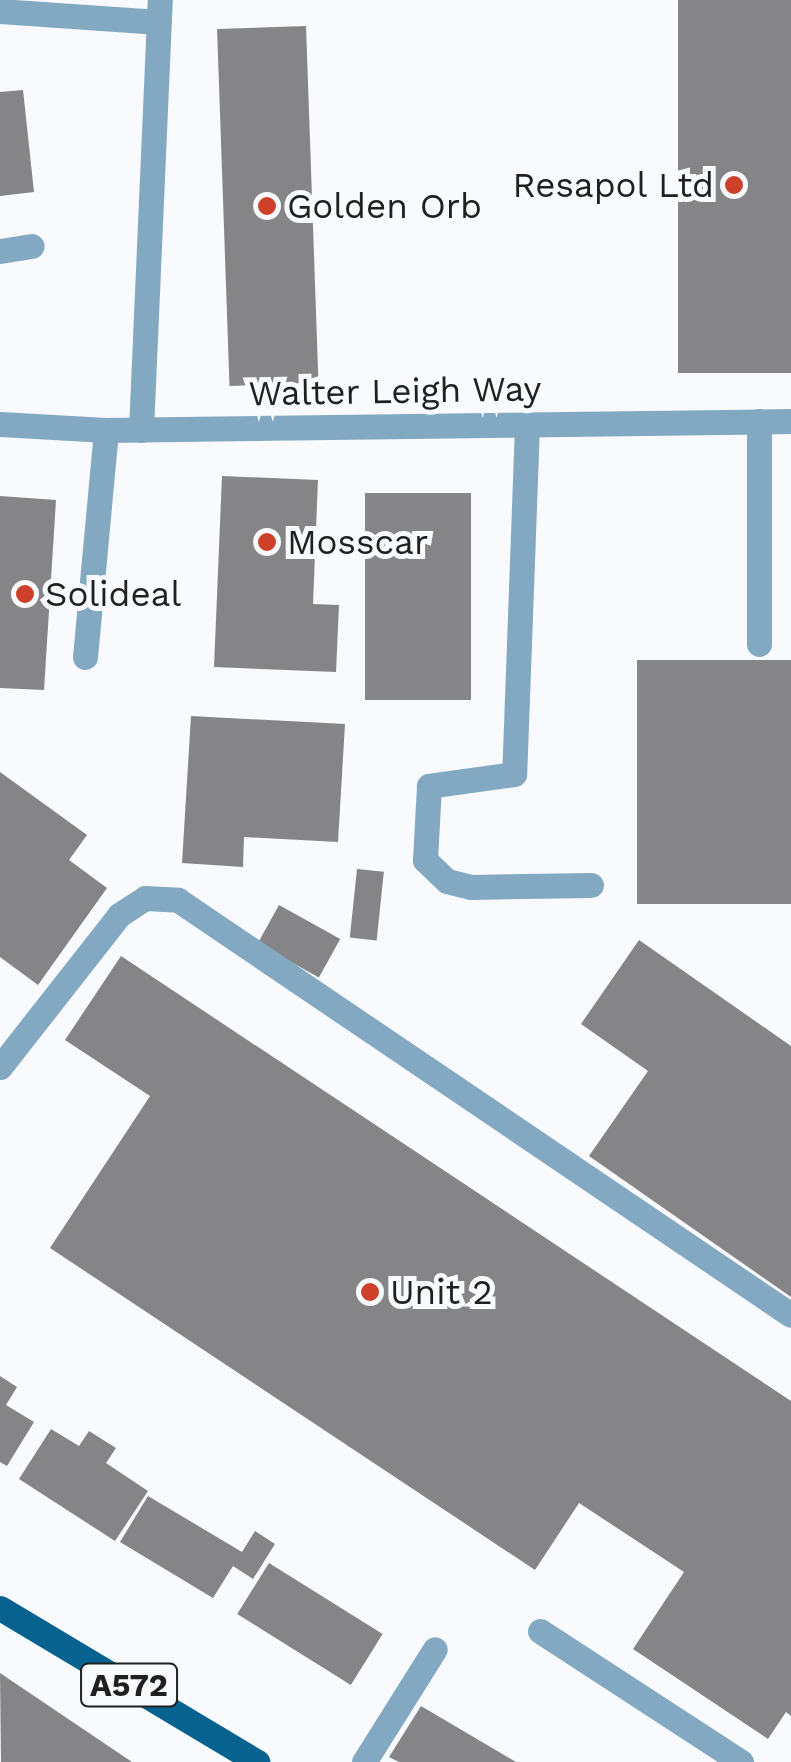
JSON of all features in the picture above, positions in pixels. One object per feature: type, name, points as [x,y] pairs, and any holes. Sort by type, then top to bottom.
[{"type":"main road","name":"A572","points":[[0,1608],[258,1762]]},
{"type":"street","points":[[0,11],[159,11],[141,430]]},
{"type":"street","points":[[0,250],[32,246]]},
{"type":"street","name":"Walter Leigh Way","points":[[0,424],[141,430],[791,421]]},
{"type":"street","points":[[759,422],[759,644]]},
{"type":"street","points":[[528,424],[514,774],[429,786],[425,860],[447,881],[471,886],[592,885]]},
{"type":"street","points":[[86,657],[106,430]]},
{"type":"street","points":[[0,1068],[119,915],[145,898],[178,900],[791,1315]]},
{"type":"street","points":[[540,1631],[741,1762]]},
{"type":"street","points":[[364,1762],[435,1649]]},
{"type":"building","name":"Resapol Ltd","points":[[678,0],[791,0],[791,373],[678,373]]},
{"type":"building","name":"Golden Orb","points":[[306,26],[318,383],[230,386],[217,29]]},
{"type":"building","points":[[23,90],[34,192],[0,196],[0,92]]},
{"type":"building","name":"Mosscar","points":[[222,476],[318,480],[313,604],[339,605],[336,672],[214,667]]},
{"type":"building","points":[[365,493],[471,493],[471,700],[365,700]]},
{"type":"building","name":"Solideal","points":[[0,496],[56,500],[44,690],[0,688]]},
{"type":"building","points":[[637,660],[791,660],[791,904],[637,904]]},
{"type":"building","points":[[191,716],[345,724],[338,842],[244,837],[243,867],[182,863]]},
{"type":"building","points":[[0,772],[87,835],[69,860],[107,888],[38,985],[0,957]]},
{"type":"building","points":[[357,869],[384,872],[377,940],[350,938]]},
{"type":"building","points":[[279,905],[340,939],[319,977],[258,943]]},
{"type":"building","points":[[639,940],[791,1046],[791,1297],[589,1156],[648,1071],[581,1024]]},
{"type":"building","name":"Unit 2","points":[[121,956],[791,1401],[791,1716],[786,1712],[768,1739],[633,1649],[684,1572],[579,1503],[535,1570],[50,1248],[150,1096],[65,1040]]},
{"type":"building","points":[[0,1376],[17,1387],[6,1405],[34,1422],[7,1466],[0,1462]]},
{"type":"building","points":[[51,1429],[79,1446],[89,1431],[116,1448],[106,1463],[148,1491],[115,1541],[19,1479]]},
{"type":"building","points":[[148,1496],[242,1552],[255,1531],[275,1544],[253,1579],[233,1566],[213,1598],[120,1542]]},
{"type":"building","points":[[269,1563],[383,1634],[351,1685],[237,1614]]},
{"type":"building","points":[[0,1673],[132,1762],[1,1762]]},
{"type":"building","points":[[421,1706],[516,1762],[399,1762],[389,1757]]},
{"type":"place","name":"Resapol Ltd","points":[[734,185]]},
{"type":"place","name":"Golden Orb","points":[[267,206]]},
{"type":"place","name":"Mosscar","points":[[267,542]]},
{"type":"place","name":"Solideal","points":[[25,594]]},
{"type":"place","name":"Unit 2","points":[[370,1292]]}]
